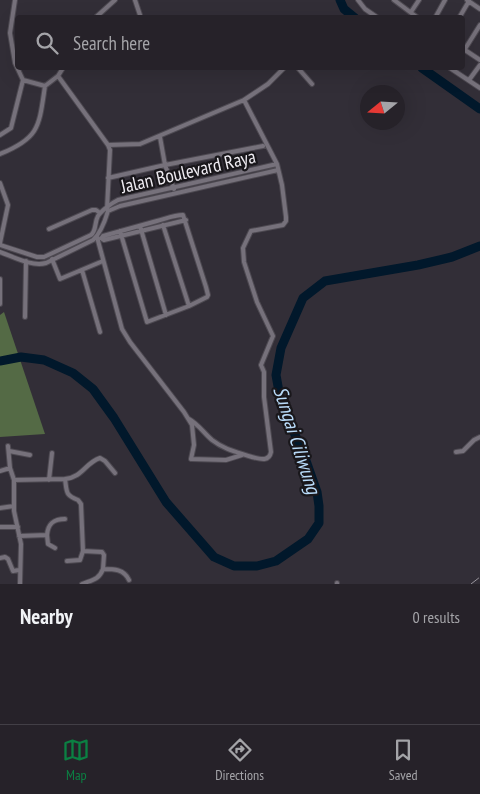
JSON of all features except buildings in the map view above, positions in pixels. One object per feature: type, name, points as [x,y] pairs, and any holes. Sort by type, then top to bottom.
[{"type":"street","points":[[15,0],[10,33],[15,63]]},
{"type":"street","points":[[98,15],[115,0]]},
{"type":"street","points":[[135,0],[139,15]]},
{"type":"street","points":[[358,0],[365,9],[374,15]]},
{"type":"street","points":[[394,0],[414,15]]},
{"type":"street","points":[[411,12],[419,0]]},
{"type":"street","points":[[437,15],[445,0]]},
{"type":"street","points":[[461,15],[468,1],[480,8]]},
{"type":"street","points":[[465,47],[480,25]]},
{"type":"street","points":[[465,49],[480,60]]},
{"type":"street","points":[[469,80],[480,66]]},
{"type":"street","points":[[0,135],[9,130],[13,122],[22,80],[18,70]]},
{"type":"street","points":[[0,154],[21,145],[32,135],[40,120],[45,86],[58,76],[62,70]]},
{"type":"street","points":[[108,145],[134,146],[160,137],[244,100],[268,84],[276,70]]},
{"type":"street","points":[[300,70],[312,84]]},
{"type":"street","points":[[453,70],[480,88]]},
{"type":"street","points":[[58,76],[108,145],[111,152],[107,210],[99,238],[103,261],[122,329],[192,425],[194,445],[191,459],[226,460],[242,455]]},
{"type":"street","points":[[22,80],[45,86]]},
{"type":"street","points":[[188,419],[217,444],[242,455],[269,458],[271,452],[264,396],[264,372],[261,364],[273,336],[257,302],[246,272],[242,252],[248,234],[251,231],[283,225],[286,221],[282,185],[277,164],[244,100]]},
{"type":"street","points":[[160,137],[165,165],[175,193]]},
{"type":"street","points":[[108,178],[263,146]]},
{"type":"street","name":"Jalan Boulevard Raya","points":[[107,210],[118,200],[277,164]]},
{"type":"street","name":"Jalan Boulevard Raya","points":[[107,210],[278,170]]},
{"type":"street","points":[[0,183],[8,205],[2,222],[0,244],[36,257],[44,257],[91,235],[94,232],[100,213],[107,210]]},
{"type":"street","points":[[49,229],[92,210],[100,213]]},
{"type":"street","points":[[91,235],[104,240],[140,226],[182,215],[185,216],[208,295],[189,306],[147,322],[121,234]]},
{"type":"street","points":[[162,220],[189,306]]},
{"type":"street","points":[[121,234],[186,220]]},
{"type":"street","points":[[140,226],[166,315]]},
{"type":"street","points":[[0,252],[35,264],[41,264],[99,238]]},
{"type":"street","points":[[53,253],[60,279],[103,261]]},
{"type":"street","points":[[35,264],[36,257]]},
{"type":"street","points":[[25,317],[26,261]]},
{"type":"street","points":[[82,270],[100,332]]},
{"type":"street","points":[[0,279],[0,304]]},
{"type":"street","points":[[456,452],[463,451],[474,440],[480,438]]},
{"type":"street","points":[[8,446],[10,468],[14,480],[14,506],[21,551],[20,584]]},
{"type":"street","points":[[9,451],[30,455]]},
{"type":"street","points":[[49,480],[52,453]]},
{"type":"street","points":[[14,480],[65,479],[80,475],[100,458],[105,461],[114,473]]},
{"type":"street","points":[[0,471],[10,468]]},
{"type":"street","points":[[65,479],[67,494],[78,500],[81,504],[83,550],[80,560],[68,561]]},
{"type":"street","points":[[0,508],[14,506]]},
{"type":"street","points":[[55,548],[48,544],[47,529],[54,521],[65,519]]},
{"type":"street","points":[[0,527],[18,527]]},
{"type":"street","points":[[19,536],[47,535]]},
{"type":"street","points":[[82,584],[98,578],[103,569],[104,555],[102,552],[83,550]]},
{"type":"street","points":[[0,558],[5,557],[8,559],[13,571],[19,570]]},
{"type":"street","points":[[103,569],[122,572],[129,580]]},
{"type":"green space","points":[[4,312],[45,434],[0,437],[0,315]]},
{"type":"waterway","name":"Sungai Ciliwung","points":[[340,0],[344,9],[351,15]]},
{"type":"waterway","name":"Sungai Ciliwung","points":[[425,70],[480,109]]},
{"type":"waterway","name":"Sungai Ciliwung","points":[[0,361],[21,357],[44,360],[73,373],[93,389],[114,418],[166,502],[214,557],[234,566],[257,566],[276,561],[308,539],[319,523],[317,492],[304,455],[281,403],[276,375],[281,348],[303,298],[325,281],[418,265],[452,257],[480,246]]},
{"type":"railway","points":[[471,584],[480,577]]}]
